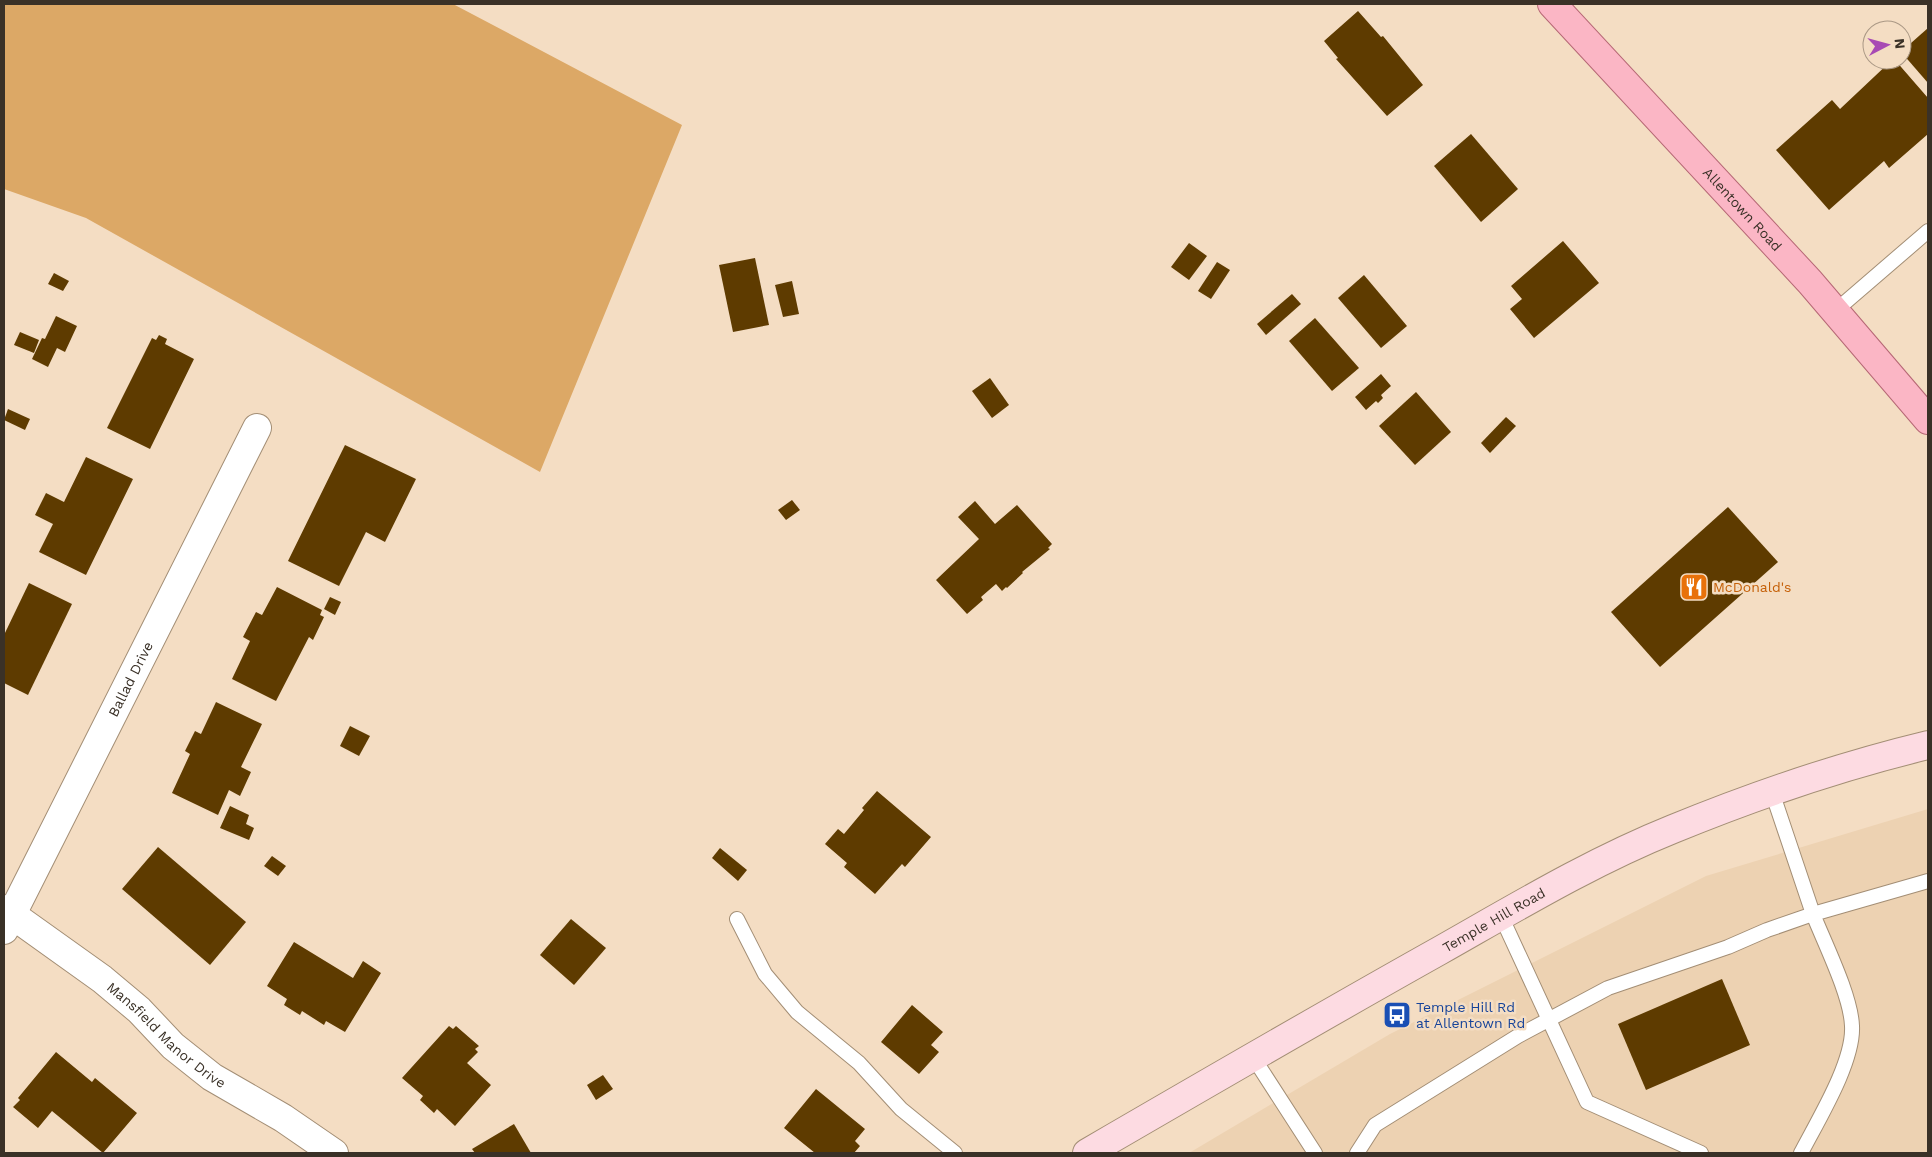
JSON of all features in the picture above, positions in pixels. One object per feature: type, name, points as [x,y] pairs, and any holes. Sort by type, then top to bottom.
[{"type":"main road","name":"Allentown Road","points":[[1552,4],[1810,282],[1834,312],[1925,408]]},
{"type":"main road","name":"Temple Hill Road","points":[[1087,1153],[1558,884],[1671,829],[1867,760],[1928,745]]},
{"type":"street","name":"Ballad Drive","points":[[6,917],[257,428]]},
{"type":"street","name":"Mansfield Manor Drive","points":[[6,917],[102,979],[139,1010],[173,1046],[212,1077],[283,1118],[334,1153]]},
{"type":"lane","points":[[1834,312],[1928,231]]},
{"type":"lane","points":[[1772,792],[1813,914],[1846,997],[1852,1026],[1847,1062],[1801,1153]]},
{"type":"lane","points":[[1357,1153],[1375,1125],[1518,1036],[1608,988],[1728,947],[1813,914],[1928,882]]},
{"type":"lane","points":[[1501,916],[1587,1102],[1702,1153]]},
{"type":"lane","points":[[738,919],[764,974],[797,1012],[859,1063],[901,1109],[955,1153]]},
{"type":"lane","points":[[1253,1057],[1315,1153]]},
{"type":"shaded area","points":[[4,4],[453,4],[682,125],[540,472],[86,218],[4,189]]},
{"type":"shaded area","points":[[1928,809],[1928,1153],[1189,1153],[1390,1034],[1706,876]]},
{"type":"building","points":[[1358,11],[1381,37],[1383,36],[1423,85],[1387,116],[1336,59],[1338,58],[1324,41]]},
{"type":"building","points":[[1928,28],[1928,83],[1912,65],[1912,42]]},
{"type":"building","points":[[1881,70],[1904,70],[1928,98],[1928,134],[1889,168],[1884,161],[1829,210],[1776,150],[1832,100],[1840,109]]},
{"type":"building","points":[[1471,134],[1518,189],[1481,222],[1434,166]]},
{"type":"building","points":[[1563,241],[1599,283],[1534,338],[1510,309],[1522,299],[1511,286]]},
{"type":"building","points":[[1189,243],[1207,256],[1189,280],[1171,267]]},
{"type":"building","points":[[755,258],[769,325],[733,332],[719,265]]},
{"type":"building","points":[[1217,262],[1230,270],[1211,299],[1198,291]]},
{"type":"building","points":[[54,273],[69,281],[63,291],[48,284]]},
{"type":"building","points":[[1364,275],[1407,326],[1381,348],[1338,298]]},
{"type":"building","points":[[792,281],[799,314],[783,317],[775,285]]},
{"type":"building","points":[[1292,294],[1301,304],[1266,335],[1257,324]]},
{"type":"building","points":[[56,316],[77,326],[65,352],[57,348],[48,367],[32,359],[42,338],[45,339]]},
{"type":"building","points":[[1315,318],[1359,368],[1332,391],[1289,341]]},
{"type":"building","points":[[20,332],[39,340],[34,353],[14,345]]},
{"type":"building","points":[[159,335],[167,339],[165,344],[194,359],[150,449],[107,428],[152,338],[156,340]]},
{"type":"building","points":[[1381,374],[1391,386],[1381,395],[1383,398],[1378,403],[1376,401],[1366,410],[1355,397]]},
{"type":"building","points":[[990,378],[1009,405],[992,418],[972,391]]},
{"type":"building","points":[[1416,392],[1451,432],[1415,465],[1379,426]]},
{"type":"building","points":[[8,409],[30,419],[25,430],[4,420]]},
{"type":"building","points":[[1506,417],[1516,426],[1490,453],[1481,443]]},
{"type":"building","points":[[345,445],[416,479],[385,542],[366,532],[339,586],[288,561]]},
{"type":"building","points":[[86,457],[133,479],[86,575],[39,552],[53,524],[35,515],[46,493],[64,502]]},
{"type":"building","points":[[792,500],[800,510],[786,520],[778,510]]},
{"type":"building","points":[[975,501],[995,524],[1017,505],[1052,544],[1048,548],[1050,549],[1022,572],[1007,588],[1002,591],[996,584],[981,597],[983,600],[967,614],[936,580],[979,539],[958,517]]},
{"type":"building","name":"McDonald's","points":[[1728,507],[1778,562],[1660,667],[1611,612]]},
{"type":"building","points":[[29,583],[72,604],[28,695],[4,683],[4,635]]},
{"type":"building","points":[[277,587],[322,610],[320,615],[324,617],[313,640],[309,637],[276,701],[232,679],[250,641],[243,637],[256,612],[262,615]]},
{"type":"building","points":[[330,597],[341,602],[335,615],[324,609]]},
{"type":"building","points":[[216,702],[262,724],[241,767],[251,772],[240,796],[229,790],[218,815],[172,793],[190,754],[185,751],[195,731],[201,734]]},
{"type":"building","points":[[350,726],[370,736],[359,756],[340,746]]},
{"type":"building","points":[[877,791],[931,837],[905,867],[902,864],[875,894],[844,867],[847,863],[825,844],[838,829],[844,834],[864,810],[862,808]]},
{"type":"building","points":[[230,806],[249,815],[246,824],[254,828],[249,840],[220,828]]},
{"type":"building","points":[[158,847],[246,922],[210,965],[122,889]]},
{"type":"building","points":[[720,848],[747,870],[738,881],[712,858]]},
{"type":"building","points":[[272,856],[286,866],[278,876],[264,866]]},
{"type":"building","points":[[571,919],[606,948],[574,985],[540,955]]},
{"type":"building","points":[[294,942],[353,978],[363,961],[381,973],[345,1032],[326,1021],[324,1025],[302,1011],[300,1015],[284,1005],[287,999],[267,986]]},
{"type":"building","points":[[1722,979],[1750,1045],[1646,1090],[1618,1024]]},
{"type":"building","points":[[912,1005],[943,1032],[931,1045],[939,1052],[919,1074],[881,1042]]},
{"type":"building","points":[[449,1026],[453,1029],[456,1026],[479,1046],[475,1049],[478,1052],[467,1063],[491,1085],[455,1126],[437,1109],[434,1113],[420,1100],[423,1096],[402,1078]]},
{"type":"building","points":[[56,1052],[92,1082],[95,1078],[137,1113],[103,1153],[52,1111],[38,1128],[13,1107],[20,1100],[18,1098]]},
{"type":"building","points":[[603,1075],[613,1089],[596,1100],[587,1085]]},
{"type":"building","points":[[816,1089],[865,1129],[855,1141],[860,1146],[854,1153],[815,1153],[784,1128]]},
{"type":"building","points":[[514,1124],[531,1153],[475,1153],[472,1149]]},
{"type":"place","name":"McDonald's","points":[[1694,587]]},
{"type":"place","name":"Temple Hill Rd at Allentown Rd","points":[[1397,1015]]}]
